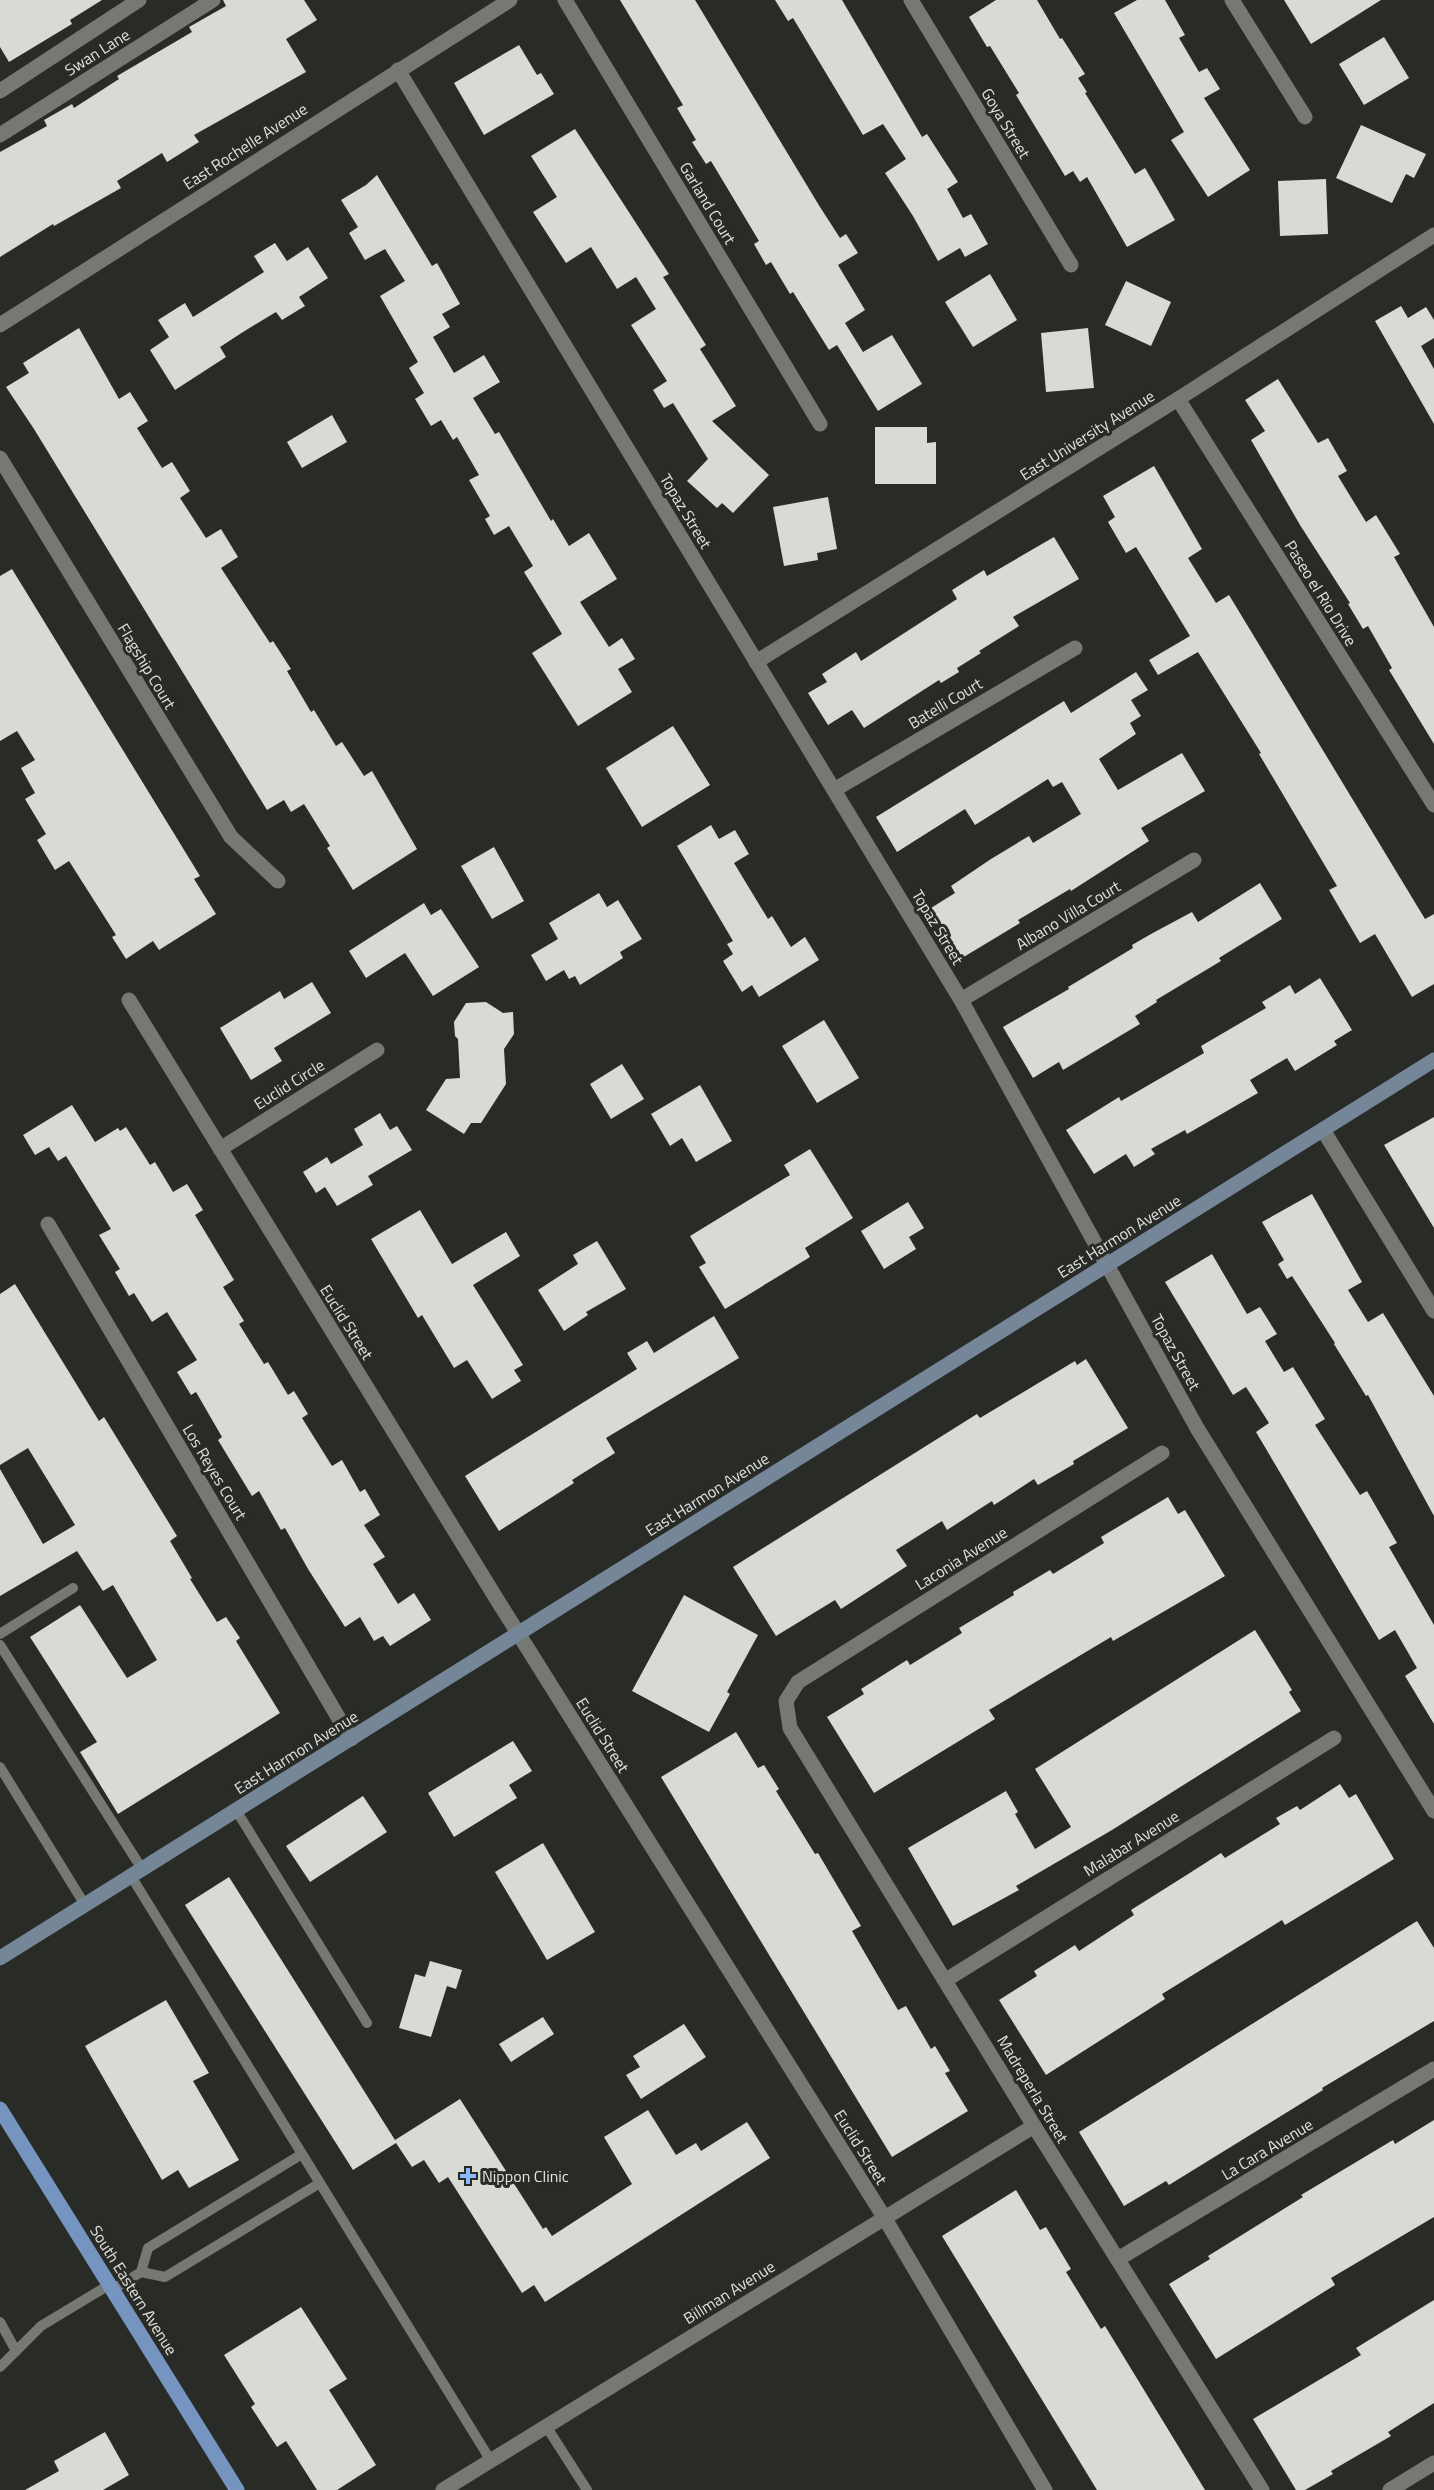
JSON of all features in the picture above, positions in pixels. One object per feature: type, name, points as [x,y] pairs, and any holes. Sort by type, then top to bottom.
[{"type":"main road","name":"East Harmon Avenue","points":[[0,1958],[1434,1060]]},
{"type":"main road","name":"South Eastern Avenue","points":[[0,2109],[237,2490]]},
{"type":"street","name":"Swan Lane","points":[[0,91],[139,0]]},
{"type":"street","name":"Swan Lane","points":[[0,135],[213,0]]},
{"type":"street","name":"East Rochelle Avenue","points":[[0,325],[510,0]]},
{"type":"street","name":"Garland Court","points":[[565,0],[820,424]]},
{"type":"street","name":"Goya Street","points":[[911,0],[1071,265]]},
{"type":"street","points":[[1232,0],[1305,117]]},
{"type":"street","name":"Topaz Street","points":[[398,70],[961,1000],[1197,1428],[1434,1811]]},
{"type":"street","name":"East University Avenue","points":[[756,662],[1178,399],[1434,235]]},
{"type":"street","name":"Paseo el Rio Drive","points":[[1178,399],[1434,805]]},
{"type":"street","name":"Flagship Court","points":[[0,458],[231,837],[278,881]]},
{"type":"street","name":"Batelli Court","points":[[834,790],[1075,648]]},
{"type":"street","name":"Albano Villa Court","points":[[961,1000],[1194,860]]},
{"type":"street","name":"Euclid Street","points":[[129,1000],[518,1634],[884,2217],[1045,2490]]},
{"type":"street","name":"Euclid Circle","points":[[220,1149],[377,1050]]},
{"type":"street","points":[[1323,1130],[1434,1311]]},
{"type":"street","name":"Los Reyes Court","points":[[48,1224],[351,1739]]},
{"type":"street","name":"Laconia Avenue","points":[[786,1701],[798,1682],[1162,1453]]},
{"type":"street","name":"Madreperla Street","points":[[786,1701],[790,1728],[1034,2126],[1262,2490]]},
{"type":"street","name":"Malabar Avenue","points":[[946,1980],[1334,1738]]},
{"type":"street","name":"La Cara Avenue","points":[[1118,2259],[1434,2069]]},
{"type":"street","name":"Billman Avenue","points":[[443,2490],[462,2485],[490,2461],[1034,2126]]},
{"type":"street","points":[[1390,2490],[1434,2463]]},
{"type":"lane","points":[[0,1634],[73,1587]]},
{"type":"lane","points":[[0,1645],[302,2154],[490,2461]]},
{"type":"lane","points":[[0,1767],[85,1905]]},
{"type":"lane","points":[[236,1810],[367,2023]]},
{"type":"lane","points":[[141,2272],[148,2248],[302,2154]]},
{"type":"lane","points":[[0,2367],[41,2326],[141,2272],[165,2277],[320,2183]]},
{"type":"lane","points":[[0,2322],[16,2351]]},
{"type":"lane","points":[[546,2426],[587,2490]]},
{"type":"building","points":[[0,0],[102,0],[70,20],[72,24],[9,62],[0,47]]},
{"type":"building","points":[[223,0],[304,0],[317,20],[286,39],[306,72],[194,135],[199,142],[167,162],[162,153],[117,181],[121,188],[54,226],[53,224],[0,257],[0,152],[47,126],[44,120],[72,104],[74,108],[119,79],[117,76],[192,32],[189,27],[226,6]]},
{"type":"building","points":[[620,0],[695,0],[820,207],[840,238],[846,234],[858,253],[838,265],[865,310],[845,323],[863,352],[892,335],[922,384],[878,411],[837,345],[829,350],[793,292],[790,294],[771,262],[766,265],[754,244],[759,241],[711,161],[706,164],[692,142],[696,140],[677,108],[683,105]]},
{"type":"building","points":[[775,0],[842,0],[922,137],[927,134],[958,182],[947,189],[963,218],[971,214],[988,244],[965,257],[960,248],[938,261],[913,216],[885,173],[906,159],[883,124],[863,135],[793,18],[788,21]]},
{"type":"building","points":[[996,0],[1037,0],[1060,39],[1062,38],[1085,74],[1078,78],[1087,92],[1085,93],[1135,174],[1145,168],[1175,220],[1127,247],[1087,177],[1080,182],[1073,171],[1065,176],[1016,95],[1019,93],[969,17]]},
{"type":"building","points":[[1137,0],[1165,0],[1185,35],[1179,38],[1199,72],[1207,68],[1220,89],[1204,98],[1250,170],[1208,197],[1171,140],[1184,132],[1114,13]]},
{"type":"building","points":[[1284,0],[1381,0],[1311,44]]},
{"type":"building","points":[[1384,37],[1409,78],[1364,105],[1339,64]]},
{"type":"building","points":[[519,45],[537,75],[541,73],[554,94],[484,135],[454,83]]},
{"type":"building","points":[[1361,125],[1426,154],[1414,178],[1406,174],[1392,203],[1336,178]]},
{"type":"building","points":[[575,129],[669,274],[663,277],[706,345],[700,349],[736,406],[712,421],[769,475],[733,513],[722,503],[717,508],[687,481],[708,459],[673,403],[664,408],[653,390],[667,381],[631,325],[656,309],[636,277],[617,289],[591,247],[566,263],[533,212],[557,197],[531,156]]},
{"type":"building","points":[[377,175],[432,266],[437,263],[460,304],[442,314],[450,327],[433,337],[454,373],[484,355],[500,382],[473,398],[495,434],[499,432],[551,521],[553,519],[569,546],[589,533],[617,579],[580,602],[609,647],[622,638],[635,659],[618,669],[632,692],[578,726],[532,653],[562,634],[524,572],[533,566],[509,526],[494,535],[485,519],[490,516],[469,480],[479,475],[457,437],[453,440],[441,420],[431,426],[415,399],[424,393],[409,368],[418,362],[380,296],[405,281],[385,249],[365,260],[349,233],[358,227],[341,200],[366,185]]},
{"type":"building","points":[[1326,179],[1328,234],[1280,236],[1278,181]]},
{"type":"building","points":[[275,243],[287,261],[308,247],[328,278],[299,297],[305,306],[282,320],[276,312],[243,332],[220,347],[226,357],[175,390],[150,350],[169,337],[158,320],[185,303],[193,317],[264,272],[254,256]]},
{"type":"building","points":[[990,274],[1017,320],[973,347],[945,302]]},
{"type":"building","points":[[1126,281],[1171,302],[1151,346],[1105,325]]},
{"type":"building","points":[[1401,306],[1408,318],[1426,307],[1434,320],[1434,338],[1421,346],[1434,369],[1434,424],[1375,321]]},
{"type":"building","points":[[79,328],[119,399],[130,392],[148,421],[137,428],[162,468],[172,462],[190,491],[180,498],[206,538],[221,529],[238,557],[221,568],[270,643],[273,641],[291,669],[287,671],[311,712],[314,710],[336,746],[342,742],[364,776],[372,771],[417,849],[353,890],[304,804],[291,812],[284,800],[267,810],[6,387],[29,373],[23,363]]},
{"type":"building","points":[[1088,328],[1094,388],[1046,392],[1041,333]]},
{"type":"building","points":[[1278,379],[1318,443],[1328,438],[1347,471],[1338,476],[1366,522],[1376,515],[1400,554],[1394,557],[1434,627],[1434,744],[1389,670],[1392,668],[1368,626],[1363,629],[1348,604],[1350,603],[1300,525],[1251,440],[1265,431],[1245,400]]},
{"type":"building","points":[[332,415],[347,442],[302,468],[287,442]]},
{"type":"building","points":[[875,427],[927,427],[927,443],[936,442],[936,484],[875,484]]},
{"type":"building","points":[[1154,466],[1202,549],[1188,558],[1216,603],[1229,595],[1425,919],[1434,914],[1434,984],[1412,997],[1375,934],[1360,943],[1329,890],[1337,886],[1259,754],[1261,753],[1198,652],[1158,675],[1149,660],[1190,636],[1136,547],[1126,553],[1108,522],[1115,517],[1103,496]]},
{"type":"building","points":[[828,497],[837,549],[817,553],[818,560],[784,566],[773,507]]},
{"type":"building","points":[[1054,537],[1079,579],[1013,617],[1019,626],[979,651],[981,653],[957,668],[959,672],[941,683],[939,680],[864,728],[852,710],[828,725],[808,693],[827,682],[822,674],[856,652],[861,661],[957,599],[952,590],[984,570],[987,576]]},
{"type":"building","points":[[12,569],[200,876],[194,879],[216,914],[159,950],[153,941],[126,959],[112,937],[116,935],[69,861],[55,870],[37,840],[46,834],[25,799],[35,793],[21,768],[35,760],[17,731],[0,741],[0,576]]},
{"type":"building","points":[[1136,672],[1148,690],[1131,700],[1141,716],[1130,723],[1136,734],[1099,759],[1118,790],[1182,753],[1205,791],[1141,828],[1149,841],[1071,891],[1070,889],[1018,920],[1020,923],[962,958],[931,908],[955,893],[951,886],[991,859],[1029,836],[1033,843],[1081,814],[1062,782],[1053,787],[1048,779],[975,825],[965,809],[897,852],[876,817],[1064,701],[1071,713]]},
{"type":"building","points":[[673,726],[710,785],[642,827],[606,768]]},
{"type":"building","points":[[711,825],[719,839],[735,830],[749,854],[734,863],[768,919],[772,916],[791,947],[805,937],[819,960],[759,997],[752,985],[742,992],[723,961],[733,954],[727,944],[733,941],[677,846]]},
{"type":"building","points":[[494,847],[524,901],[492,919],[461,866]]},
{"type":"building","points":[[1260,883],[1282,919],[1219,958],[1221,961],[1156,1000],[1157,1002],[1135,1016],[1140,1024],[1063,1070],[1059,1062],[1033,1078],[1003,1027],[1069,989],[1068,987],[1133,948],[1132,945],[1151,934],[1192,912],[1198,922]]},
{"type":"building","points":[[599,893],[607,907],[618,900],[642,939],[620,952],[623,958],[580,985],[575,976],[569,979],[564,970],[546,981],[531,955],[558,939],[549,923]]},
{"type":"building","points":[[424,903],[431,915],[441,909],[479,967],[433,996],[405,953],[366,978],[349,951]]},
{"type":"building","points":[[1320,978],[1352,1030],[1334,1041],[1337,1045],[1295,1071],[1287,1058],[1250,1080],[1258,1093],[1187,1134],[1185,1130],[1151,1149],[1155,1154],[1134,1167],[1126,1154],[1094,1174],[1066,1130],[1119,1097],[1121,1101],[1204,1053],[1201,1046],[1266,1008],[1262,1002],[1290,985],[1295,994]]},
{"type":"building","points":[[312,982],[331,1013],[274,1048],[282,1061],[251,1080],[220,1028],[280,991],[284,999]]},
{"type":"building","points":[[486,1002],[503,1013],[513,1012],[514,1034],[504,1049],[506,1084],[481,1123],[471,1123],[464,1134],[426,1110],[446,1079],[460,1078],[458,1039],[455,1036],[454,1022],[466,1003]]},
{"type":"building","points":[[824,1020],[859,1078],[817,1103],[782,1046]]},
{"type":"building","points":[[622,1064],[644,1099],[611,1119],[590,1084]]},
{"type":"building","points":[[700,1085],[732,1141],[696,1162],[682,1138],[670,1146],[651,1114]]},
{"type":"building","points":[[72,1105],[95,1142],[118,1128],[120,1131],[126,1127],[150,1165],[155,1162],[173,1192],[187,1184],[203,1210],[195,1215],[234,1280],[223,1287],[244,1321],[239,1324],[264,1364],[268,1362],[288,1395],[294,1391],[308,1414],[302,1418],[332,1466],[342,1460],[360,1492],[365,1489],[380,1515],[364,1525],[385,1557],[373,1564],[398,1604],[414,1593],[431,1620],[390,1646],[383,1636],[374,1641],[360,1617],[345,1627],[285,1528],[281,1530],[259,1491],[252,1496],[218,1440],[222,1437],[196,1392],[191,1395],[177,1372],[197,1360],[167,1312],[152,1322],[134,1293],[129,1296],[115,1272],[120,1269],[99,1235],[111,1229],[66,1156],[58,1161],[49,1147],[35,1155],[23,1135]]},
{"type":"building","points":[[380,1113],[390,1130],[397,1126],[412,1150],[368,1176],[373,1185],[337,1206],[325,1187],[316,1193],[303,1172],[327,1157],[331,1164],[363,1145],[354,1129]]},
{"type":"building","points":[[1434,1117],[1434,1228],[1384,1145]]},
{"type":"building","points":[[810,1149],[853,1218],[805,1248],[810,1257],[725,1309],[699,1267],[706,1263],[690,1236],[790,1175],[784,1165]]},
{"type":"building","points":[[1312,1194],[1362,1282],[1348,1290],[1368,1322],[1383,1313],[1434,1396],[1434,1516],[1368,1395],[1366,1396],[1292,1276],[1287,1279],[1278,1264],[1284,1260],[1262,1222]]},
{"type":"building","points":[[908,1202],[924,1228],[909,1237],[916,1249],[884,1269],[861,1231]]},
{"type":"building","points":[[420,1210],[452,1264],[506,1232],[520,1256],[473,1285],[523,1365],[514,1370],[521,1381],[492,1399],[467,1360],[454,1368],[422,1315],[418,1318],[371,1239]]},
{"type":"building","points":[[597,1241],[626,1289],[586,1312],[588,1315],[564,1331],[538,1290],[578,1264],[573,1255]]},
{"type":"building","points":[[1212,1254],[1247,1314],[1260,1307],[1277,1334],[1265,1341],[1284,1372],[1293,1367],[1325,1419],[1315,1425],[1360,1495],[1367,1491],[1397,1543],[1389,1547],[1434,1625],[1434,1724],[1405,1676],[1417,1668],[1395,1630],[1379,1640],[1256,1432],[1269,1423],[1246,1387],[1233,1395],[1165,1282]]},
{"type":"building","points":[[15,1284],[99,1421],[104,1417],[177,1536],[170,1541],[192,1578],[190,1579],[217,1622],[226,1617],[240,1638],[236,1641],[280,1713],[118,1814],[80,1752],[97,1742],[30,1637],[80,1605],[127,1678],[157,1660],[113,1585],[103,1591],[77,1551],[0,1596],[0,1469],[43,1544],[75,1525],[28,1448],[0,1465],[0,1294]]},
{"type":"building","points":[[714,1316],[739,1358],[606,1438],[615,1453],[572,1480],[574,1483],[499,1531],[465,1476],[637,1369],[627,1353],[647,1341],[654,1353]]},
{"type":"building","points":[[1086,1359],[1128,1428],[1038,1485],[1034,1479],[994,1505],[992,1501],[947,1530],[942,1521],[896,1550],[907,1566],[841,1609],[835,1600],[776,1636],[733,1567],[977,1414],[980,1418],[1075,1361],[1077,1365]]},
{"type":"building","points":[[1168,1497],[1178,1514],[1185,1510],[1225,1576],[1113,1641],[1111,1637],[989,1710],[995,1719],[874,1793],[827,1717],[864,1694],[861,1689],[907,1660],[910,1665],[962,1633],[959,1628],[1014,1595],[1013,1592],[1050,1570],[1053,1574],[1104,1543],[1101,1537]]},
{"type":"building","points":[[684,1595],[758,1635],[727,1692],[730,1694],[709,1732],[632,1691]]},
{"type":"building","points":[[1255,1630],[1292,1690],[1289,1692],[1301,1711],[1112,1830],[1016,1886],[1019,1890],[953,1926],[908,1848],[1006,1791],[1018,1812],[1015,1814],[1035,1849],[1071,1827],[1035,1769]]},
{"type":"building","points":[[736,1732],[758,1768],[764,1765],[779,1789],[776,1791],[815,1854],[818,1853],[861,1926],[852,1931],[898,2010],[906,2006],[931,2049],[935,2046],[950,2071],[945,2073],[968,2111],[892,2157],[661,1777]]},
{"type":"building","points":[[513,1741],[532,1771],[509,1785],[517,1798],[454,1837],[428,1793]]},
{"type":"building","points":[[1340,1784],[1349,1798],[1356,1794],[1394,1859],[1285,1925],[1282,1920],[1162,1994],[1165,1999],[1046,2075],[999,2000],[1037,1976],[1034,1971],[1075,1945],[1079,1951],[1134,1915],[1131,1910],[1221,1853],[1225,1858],[1280,1824],[1276,1818],[1297,1806],[1300,1810]]},
{"type":"building","points":[[363,1796],[387,1832],[310,1882],[286,1846]]},
{"type":"building","points":[[543,1843],[595,1932],[547,1960],[495,1872]]},
{"type":"building","points":[[229,1877],[395,2140],[460,2099],[543,2229],[546,2227],[552,2236],[632,2184],[604,2137],[648,2110],[676,2155],[696,2143],[701,2151],[747,2122],[770,2158],[545,2302],[534,2285],[522,2293],[448,2177],[439,2183],[424,2160],[412,2167],[396,2143],[353,2170],[185,1905]]},
{"type":"building","points":[[1417,1921],[1434,1948],[1434,2021],[1322,2088],[1323,2090],[1169,2185],[1166,2181],[1124,2206],[1079,2132]]},
{"type":"building","points":[[430,1961],[462,1970],[456,1989],[447,1986],[431,2037],[399,2028],[415,1974],[425,1977]]},
{"type":"building","points":[[166,2000],[209,2073],[193,2081],[239,2160],[189,2188],[178,2170],[162,2180],[85,2046]]},
{"type":"building","points":[[543,2017],[554,2034],[511,2062],[499,2044]]},
{"type":"building","points":[[684,2024],[706,2057],[641,2099],[626,2075],[640,2067],[633,2056]]},
{"type":"building","points":[[1434,2120],[1434,2217],[1331,2278],[1335,2285],[1216,2359],[1169,2284],[1210,2259],[1208,2256],[1303,2197],[1301,2195],[1393,2140],[1395,2144]]},
{"type":"building","points":[[1016,2190],[1040,2230],[1046,2227],[1071,2269],[1066,2272],[1101,2329],[1105,2326],[1205,2490],[1097,2490],[942,2236]]},
{"type":"building","points":[[1434,2300],[1434,2403],[1388,2432],[1391,2436],[1331,2471],[1333,2474],[1305,2490],[1296,2490],[1253,2419],[1361,2355],[1356,2348]]},
{"type":"building","points":[[301,2307],[347,2379],[329,2390],[376,2465],[337,2490],[317,2490],[286,2441],[277,2447],[251,2407],[255,2404],[224,2355]]},
{"type":"building","points":[[105,2432],[129,2475],[103,2490],[25,2490],[59,2471],[54,2461]]},
{"type":"place","name":"Nippon Clinic","points":[[468,2176]]}]
